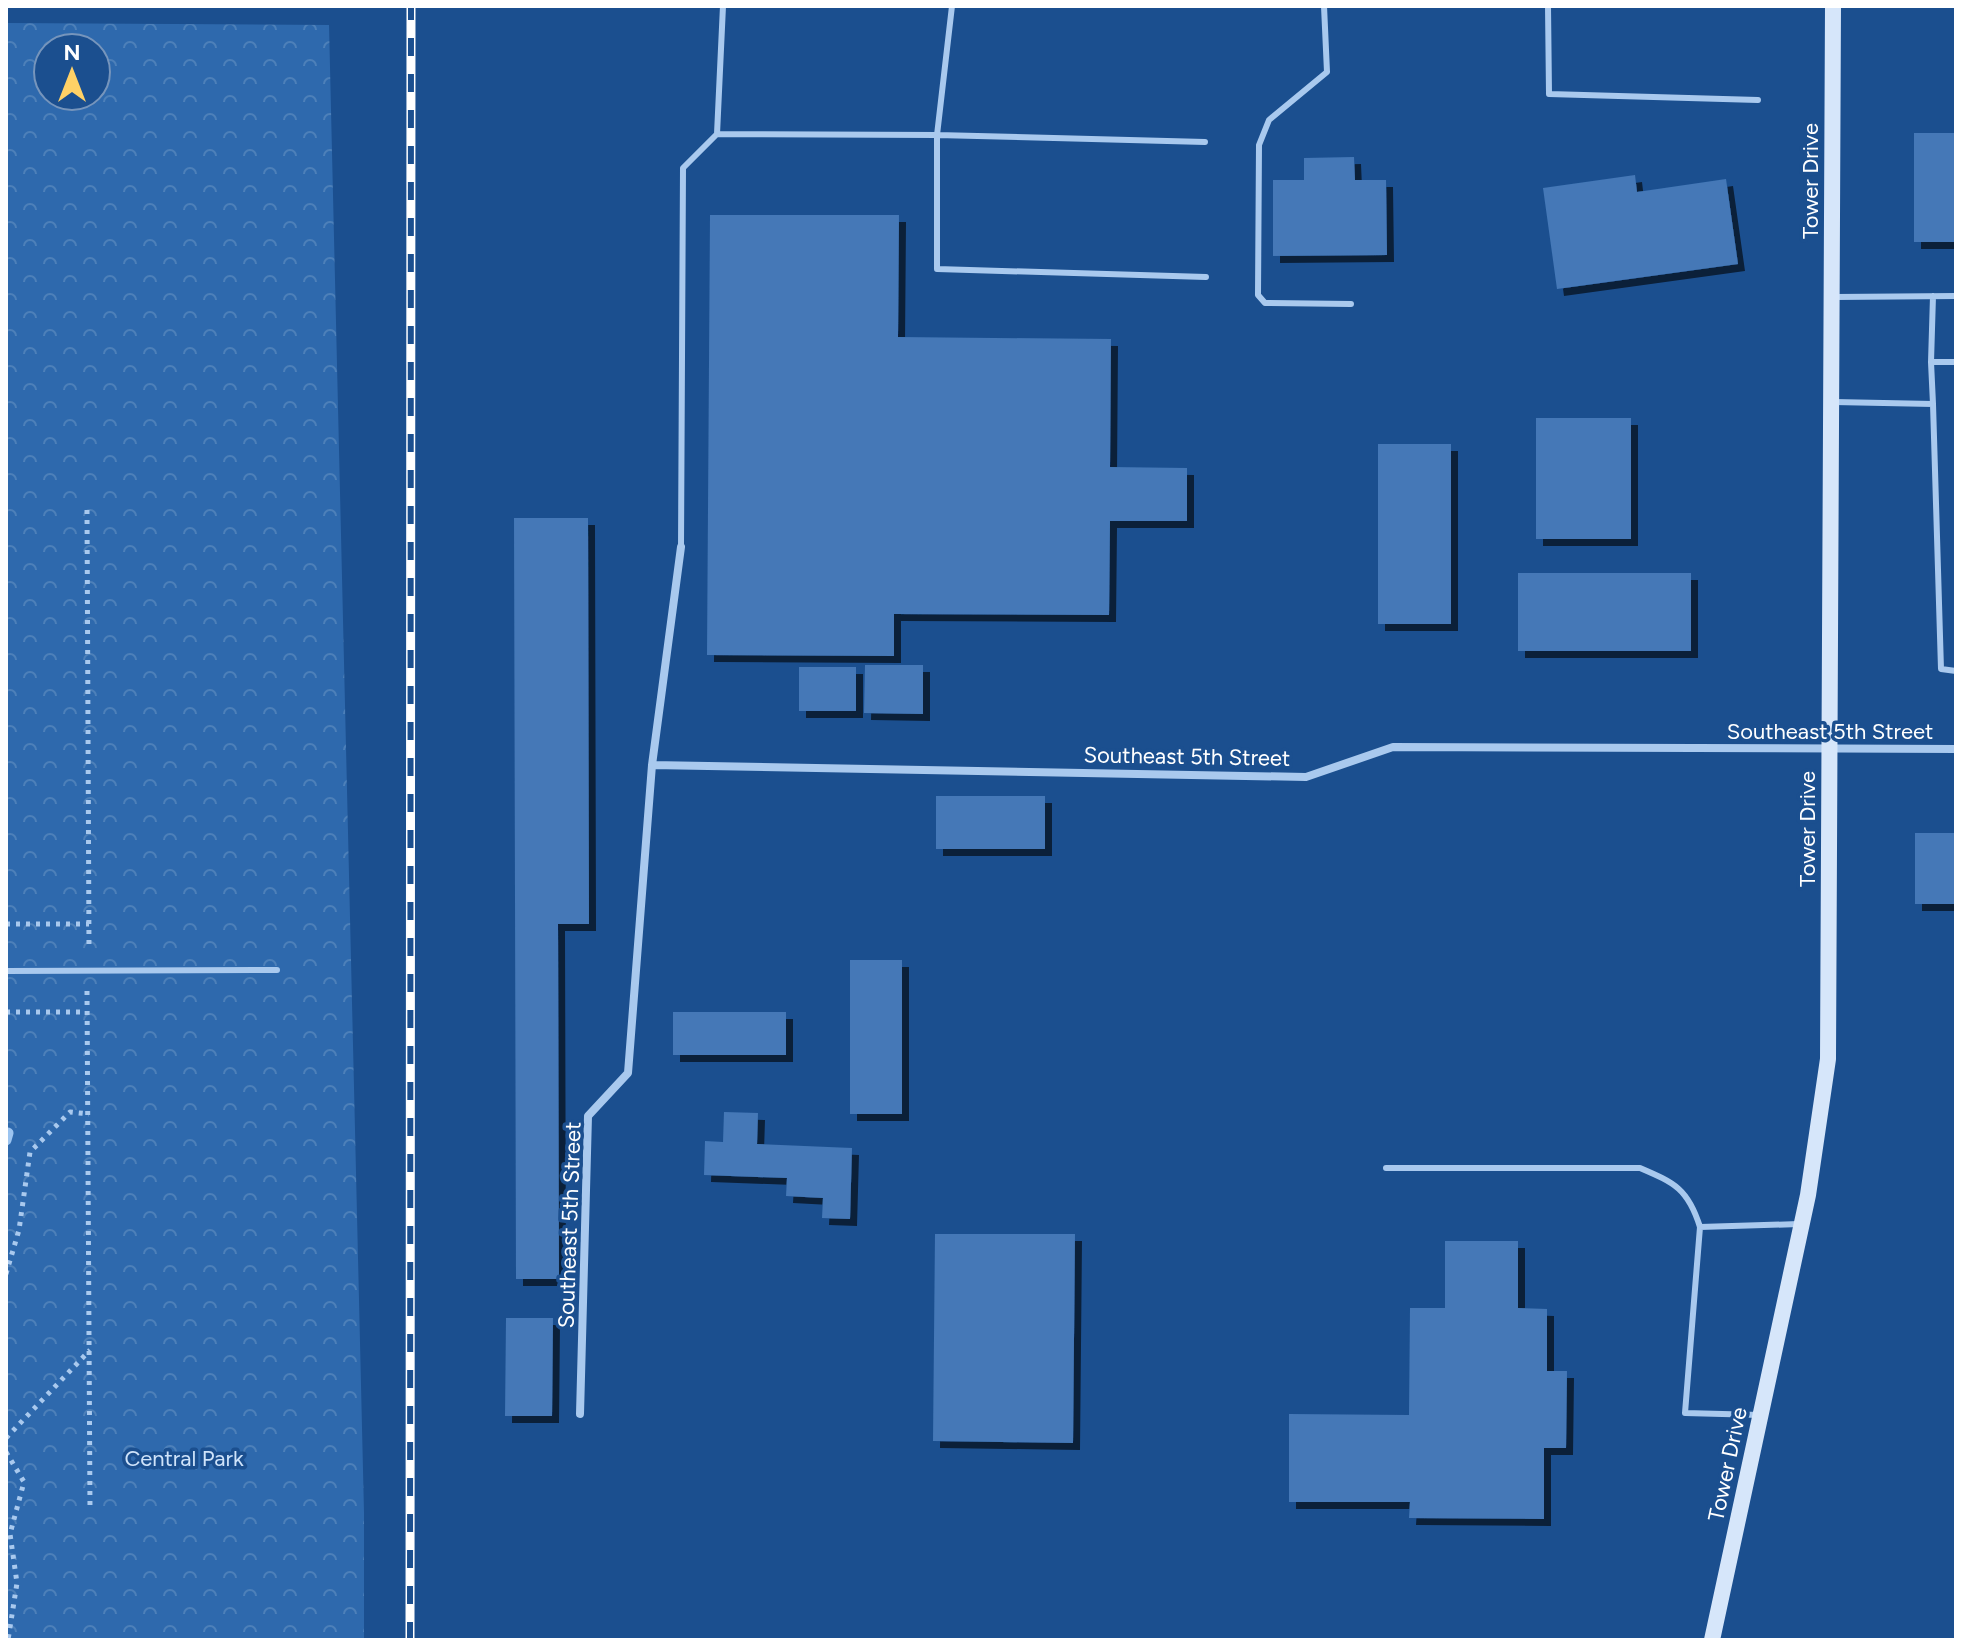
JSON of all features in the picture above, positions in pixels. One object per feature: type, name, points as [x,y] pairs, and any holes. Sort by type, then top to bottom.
[{"type":"street","name":"Tower Drive","points":[[1712,1640],[1802,1224],[1828,1059],[1833,6]]},
{"type":"street","name":"Southeast 5th Street","points":[[580,1414],[588,1116],[628,1073],[652,765],[681,547]]},
{"type":"street","name":"Southeast 5th Street","points":[[652,765],[1306,777],[1393,747],[1956,749]]},
{"type":"lane","points":[[681,547],[683,168],[717,134],[723,6]]},
{"type":"lane","points":[[952,6],[937,135],[937,269],[1206,277]]},
{"type":"lane","points":[[1324,6],[1327,72],[1269,120],[1259,145],[1258,295],[1265,303],[1351,304]]},
{"type":"lane","points":[[1548,6],[1549,94],[1758,100]]},
{"type":"lane","points":[[717,134],[937,135],[1205,142]]},
{"type":"lane","points":[[1933,296],[1931,362],[1941,669],[1956,671]]},
{"type":"lane","points":[[1832,297],[1956,296]]},
{"type":"lane","points":[[1931,362],[1956,362]]},
{"type":"lane","points":[[1831,402],[1933,404]]},
{"type":"lane","points":[[6,971],[277,970]]},
{"type":"lane","points":[[1386,1168],[1640,1168],[1676,1183],[1693,1205],[1700,1227],[1685,1413],[1760,1415]]},
{"type":"lane","points":[[1700,1227],[1802,1224]]},
{"type":"path","points":[[87,510],[89,971],[85,1012],[89,1114],[90,1508]]},
{"type":"path","points":[[6,924],[89,924]]},
{"type":"path","points":[[6,1012],[85,1012]]},
{"type":"path","points":[[6,1274],[19,1230],[30,1152],[70,1112],[89,1114]]},
{"type":"path","points":[[6,1438],[90,1350]]},
{"type":"path","points":[[6,1452],[24,1482],[10,1534],[17,1583],[8,1640]]},
{"type":"green space","name":"Central Park","points":[[6,23],[329,25],[364,1513],[364,1640],[6,1640]]},
{"type":"building","points":[[1914,133],[1956,133],[1956,242],[1914,242]]},
{"type":"building","points":[[1354,157],[1355,180],[1386,180],[1387,255],[1273,256],[1273,180],[1304,180],[1304,158]]},
{"type":"building","points":[[1635,175],[1637,192],[1726,179],[1738,264],[1557,289],[1543,188]]},
{"type":"building","points":[[710,215],[899,215],[898,337],[1111,339],[1110,467],[1187,468],[1187,521],[1110,521],[1109,615],[894,614],[894,656],[707,655]]},
{"type":"building","points":[[1536,418],[1631,418],[1631,539],[1536,539]]},
{"type":"building","points":[[1378,444],[1451,444],[1451,624],[1378,624]]},
{"type":"building","points":[[514,518],[588,518],[589,924],[558,924],[559,1279],[516,1279]]},
{"type":"building","points":[[1518,573],[1691,573],[1691,651],[1518,651]]},
{"type":"building","points":[[865,665],[923,665],[923,714],[864,713]]},
{"type":"building","points":[[799,667],[856,667],[856,711],[799,711]]},
{"type":"building","points":[[936,796],[1045,796],[1045,849],[936,849]]},
{"type":"building","points":[[1915,833],[1956,833],[1956,904],[1915,904]]},
{"type":"building","points":[[850,960],[902,960],[902,1114],[850,1114]]},
{"type":"building","points":[[673,1012],[786,1012],[786,1055],[673,1055]]},
{"type":"building","points":[[724,1112],[758,1113],[757,1144],[852,1148],[850,1219],[822,1218],[823,1198],[786,1196],[787,1178],[704,1175],[705,1141],[723,1142]]},
{"type":"building","points":[[935,1234],[1075,1234],[1073,1443],[933,1441]]},
{"type":"building","points":[[1445,1241],[1518,1241],[1518,1308],[1547,1309],[1547,1371],[1567,1371],[1566,1448],[1544,1448],[1544,1519],[1409,1518],[1410,1502],[1289,1502],[1289,1414],[1409,1415],[1410,1308],[1445,1308]]},
{"type":"building","points":[[506,1318],[553,1318],[552,1416],[505,1416]]},
{"type":"waterway","points":[[6,1140],[8,1133]]},
{"type":"railway","points":[[410,1640],[411,6]]}]
